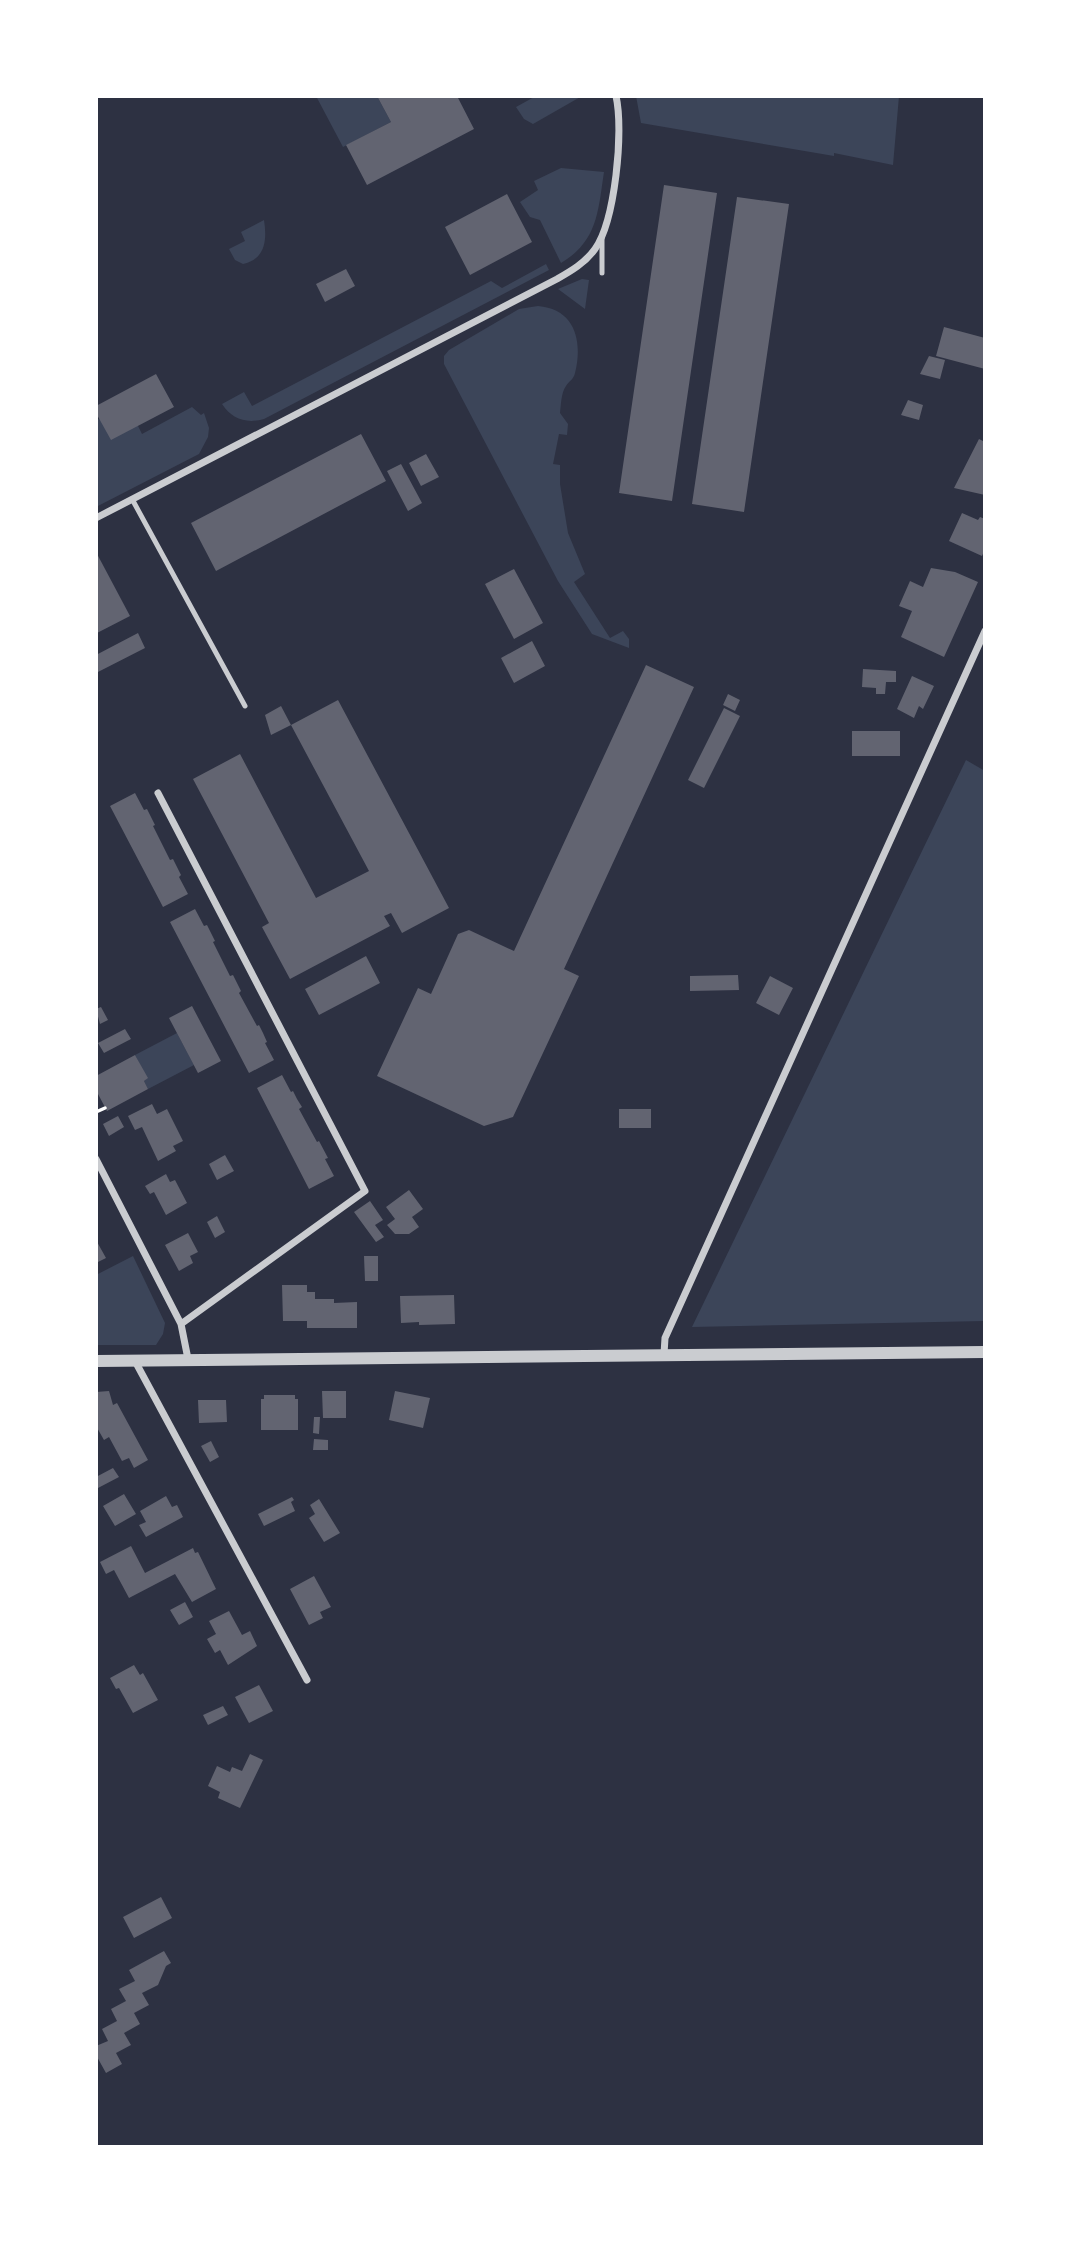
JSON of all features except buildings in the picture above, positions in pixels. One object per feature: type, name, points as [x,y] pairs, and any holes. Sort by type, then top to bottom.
[{"type":"street","points":[[96,518],[572,270],[589,256],[603,236],[609,214],[619,141],[617,96]]},
{"type":"street","points":[[664,1354],[665,1338],[985,631]]},
{"type":"street","points":[[158,793],[365,1191],[181,1324]]},
{"type":"street","points":[[96,1159],[181,1324],[188,1359]]},
{"type":"street","points":[[96,1361],[985,1352]]},
{"type":"street","points":[[134,1360],[307,1681]]},
{"type":"lane","points":[[602,273],[603,236]]},
{"type":"lane","points":[[132,499],[245,706]]},
{"type":"path","points":[[96,1112],[105,1108]]},
{"type":"shaded area","points":[[316,96],[377,96],[391,122],[343,147]]},
{"type":"shaded area","points":[[536,96],[582,96],[533,124],[524,119],[516,107]]},
{"type":"shaded area","points":[[636,96],[899,96],[893,165],[834,153],[834,156],[641,123]]},
{"type":"shaded area","points":[[561,168],[604,172],[598,212],[589,235],[573,254],[561,263],[540,220],[530,217],[520,202],[538,190],[534,181]]},
{"type":"shaded area","points":[[264,220],[265,241],[261,253],[243,264],[235,260],[229,249],[245,241],[241,232]]},
{"type":"shaded area","points":[[546,264],[549,270],[264,419],[240,419],[222,404],[244,392],[252,406],[491,281],[502,288]]},
{"type":"shaded area","points":[[582,279],[589,280],[585,309],[558,289]]},
{"type":"shaded area","points":[[538,306],[561,313],[568,320],[577,339],[575,373],[563,392],[560,413],[568,424],[567,435],[559,434],[553,464],[560,465],[560,484],[568,533],[585,574],[574,582],[610,638],[623,631],[629,639],[629,648],[592,634],[558,581],[444,364],[444,356],[449,350],[519,309]]},
{"type":"shaded area","points":[[192,407],[201,415],[204,413],[209,428],[208,437],[199,454],[96,507],[96,421],[99,419],[138,426],[142,434]]},
{"type":"shaded area","points":[[966,760],[985,771],[985,1321],[692,1327]]},
{"type":"shaded area","points":[[177,1033],[194,1065],[148,1089],[144,1081],[147,1078],[135,1055]]},
{"type":"shaded area","points":[[133,1256],[165,1323],[163,1334],[156,1345],[96,1345],[96,1275]]}]
